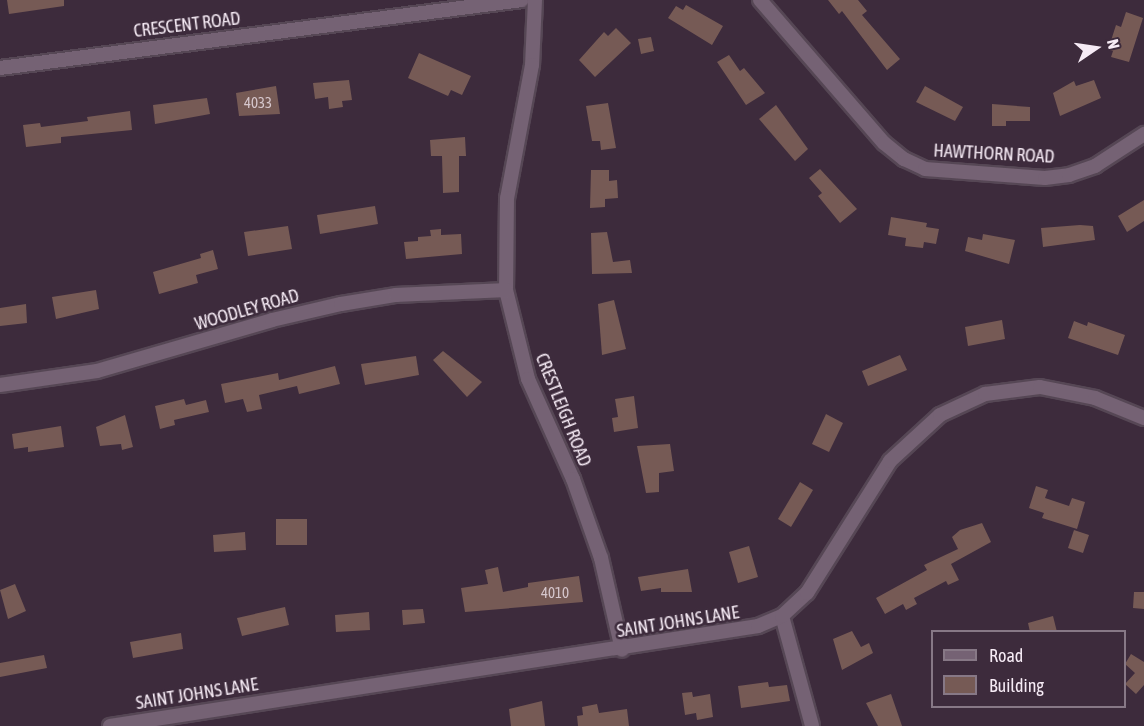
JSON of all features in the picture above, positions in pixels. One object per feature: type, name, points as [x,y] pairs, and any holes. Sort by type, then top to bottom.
[{"type":"street","name":"CRESCENT ROAD","points":[[0,68],[522,0]]},
{"type":"street","name":"CRESTLEIGH ROAD","points":[[535,0],[532,65],[507,198],[506,290],[528,380],[573,479],[601,558],[622,650]]},
{"type":"street","name":"HAWTHORN ROAD","points":[[760,0],[884,143],[904,159],[925,169],[1045,178],[1069,175],[1095,166],[1144,134]]},
{"type":"street","name":"WOODLEY ROAD","points":[[0,385],[97,371],[272,320],[341,304],[396,295],[506,290]]},
{"type":"street","name":"SAINT JOHNS LANE","points":[[110,726],[416,677],[622,650],[735,632],[782,616],[818,580],[890,461],[940,415],[985,394],[1040,387],[1095,398],[1144,418]]},
{"type":"street","points":[[782,616],[812,726]]},
{"type":"building","points":[[7,0],[64,0],[64,6],[9,14]]},
{"type":"building","points":[[828,0],[858,0],[867,11],[862,15],[900,59],[887,70],[842,11],[839,14]]},
{"type":"building","points":[[686,5],[723,26],[712,45],[668,18],[676,6],[683,10]]},
{"type":"building","points":[[1126,12],[1143,18],[1129,62],[1111,57],[1113,51],[1108,50],[1116,25],[1121,27]]},
{"type":"building","points":[[616,28],[631,43],[595,77],[579,60],[604,32],[608,36]]},
{"type":"building","points":[[651,37],[654,51],[641,54],[638,39]]},
{"type":"building","points":[[419,53],[471,76],[462,95],[451,90],[448,96],[408,78]]},
{"type":"building","points":[[729,55],[740,71],[744,68],[765,93],[746,105],[717,62]]},
{"type":"building","points":[[349,80],[352,100],[342,101],[343,107],[329,109],[328,97],[315,99],[313,83]]},
{"type":"building","points":[[1094,80],[1101,98],[1060,116],[1053,93],[1074,81],[1076,86]]},
{"type":"building","points":[[276,86],[280,114],[239,116],[236,93]]},
{"type":"building","points":[[925,86],[963,107],[955,121],[916,102]]},
{"type":"building","points":[[207,98],[210,114],[155,124],[153,105]]},
{"type":"building","points":[[608,103],[616,148],[601,150],[600,141],[592,141],[586,106]]},
{"type":"building","points":[[992,104],[1030,107],[1030,121],[1006,121],[1006,126],[992,126]]},
{"type":"building","points":[[776,105],[808,149],[795,161],[759,119]]},
{"type":"building","points":[[130,111],[132,130],[61,137],[61,143],[26,147],[23,125],[40,123],[41,127],[88,121],[87,117]]},
{"type":"building","points":[[465,137],[466,156],[459,156],[459,192],[443,193],[442,156],[431,156],[430,140]]},
{"type":"building","points":[[820,169],[857,209],[840,223],[818,196],[822,193],[809,178]]},
{"type":"building","points":[[591,170],[609,170],[609,181],[617,180],[618,198],[605,199],[605,207],[590,208]]},
{"type":"building","points":[[1144,200],[1144,221],[1127,232],[1118,216]]},
{"type":"building","points":[[375,206],[378,224],[320,234],[317,215]]},
{"type":"building","points":[[891,217],[927,223],[926,227],[939,229],[936,244],[924,242],[923,248],[905,246],[906,238],[888,235]]},
{"type":"building","points":[[288,226],[292,249],[248,256],[244,232]]},
{"type":"building","points":[[1093,226],[1095,240],[1043,247],[1041,228]]},
{"type":"building","points":[[441,229],[441,235],[461,234],[462,254],[406,259],[404,242],[418,241],[418,237],[431,236],[430,230]]},
{"type":"building","points":[[607,232],[613,262],[630,260],[632,273],[592,274],[591,233]]},
{"type":"building","points":[[983,234],[1015,240],[1009,264],[965,251],[968,237],[982,240]]},
{"type":"building","points":[[213,250],[218,269],[196,275],[198,283],[159,294],[153,272],[201,258],[200,254]]},
{"type":"building","points":[[96,290],[99,309],[56,319],[52,297]]},
{"type":"building","points":[[614,300],[626,349],[602,355],[598,304]]},
{"type":"building","points":[[26,304],[27,323],[0,326],[0,308]]},
{"type":"building","points":[[1002,320],[1005,339],[968,346],[965,327]]},
{"type":"building","points":[[1074,321],[1087,326],[1088,322],[1125,335],[1118,355],[1068,338]]},
{"type":"building","points":[[443,351],[482,382],[467,397],[433,360]]},
{"type":"building","points":[[900,355],[907,370],[868,386],[862,371]]},
{"type":"building","points":[[416,356],[419,375],[365,385],[361,364]]},
{"type":"building","points":[[335,366],[340,384],[299,394],[297,386],[259,395],[262,409],[247,412],[243,399],[225,403],[221,384],[278,373],[279,380]]},
{"type":"building","points":[[634,396],[638,428],[614,432],[612,418],[618,417],[615,399]]},
{"type":"building","points":[[184,399],[186,405],[206,400],[209,412],[174,420],[175,425],[160,429],[155,406]]},
{"type":"building","points":[[826,414],[843,423],[829,452],[812,444]]},
{"type":"building","points":[[125,415],[133,447],[122,450],[121,444],[100,446],[96,427]]},
{"type":"building","points":[[61,426],[64,447],[28,452],[28,447],[14,449],[12,434]]},
{"type":"building","points":[[670,444],[674,471],[659,473],[659,492],[646,493],[637,446]]},
{"type":"building","points":[[800,482],[813,490],[791,527],[778,519]]},
{"type":"building","points":[[1036,486],[1048,490],[1045,498],[1069,506],[1072,498],[1085,502],[1077,529],[1042,518],[1044,513],[1029,508]]},
{"type":"building","points":[[276,519],[307,519],[307,545],[276,545]]},
{"type":"building","points":[[982,523],[991,542],[951,564],[959,580],[948,585],[946,581],[914,598],[917,604],[906,610],[903,604],[885,614],[876,598],[927,570],[924,565],[958,549],[952,537],[960,530]]},
{"type":"building","points":[[1074,530],[1089,535],[1083,553],[1068,548]]},
{"type":"building","points":[[245,532],[246,550],[214,552],[213,535]]},
{"type":"building","points":[[749,546],[758,577],[738,583],[729,552]]},
{"type":"building","points":[[498,567],[503,592],[528,587],[528,583],[579,576],[583,602],[465,612],[461,588],[488,584],[485,570]]},
{"type":"building","points":[[688,569],[692,592],[661,592],[661,588],[641,591],[638,577]]},
{"type":"building","points":[[15,584],[26,611],[8,619],[0,590]]},
{"type":"building","points":[[1134,592],[1144,592],[1144,609],[1133,608]]},
{"type":"building","points":[[285,607],[289,625],[242,636],[237,618]]},
{"type":"building","points":[[423,609],[425,623],[403,625],[402,610]]},
{"type":"building","points":[[369,612],[370,630],[336,632],[335,615]]},
{"type":"building","points":[[1053,616],[1056,630],[1030,630],[1028,623]]},
{"type":"building","points":[[852,631],[861,647],[869,643],[873,653],[842,670],[833,639]]},
{"type":"building","points":[[181,633],[183,649],[133,658],[130,642]]},
{"type":"building","points":[[1131,654],[1144,662],[1144,685],[1136,694],[1126,685],[1135,673],[1126,662]]},
{"type":"building","points":[[44,655],[47,668],[0,677],[0,663]]},
{"type":"building","points":[[768,682],[769,687],[787,685],[790,701],[741,708],[738,686]]},
{"type":"building","points":[[692,692],[693,697],[710,694],[713,717],[697,720],[696,713],[685,715],[682,693]]},
{"type":"building","points":[[891,694],[902,726],[878,726],[866,703]]},
{"type":"building","points":[[542,701],[545,726],[511,726],[509,709]]},
{"type":"building","points":[[597,704],[599,713],[627,709],[629,726],[578,726],[577,716],[583,715],[582,707]]}]
